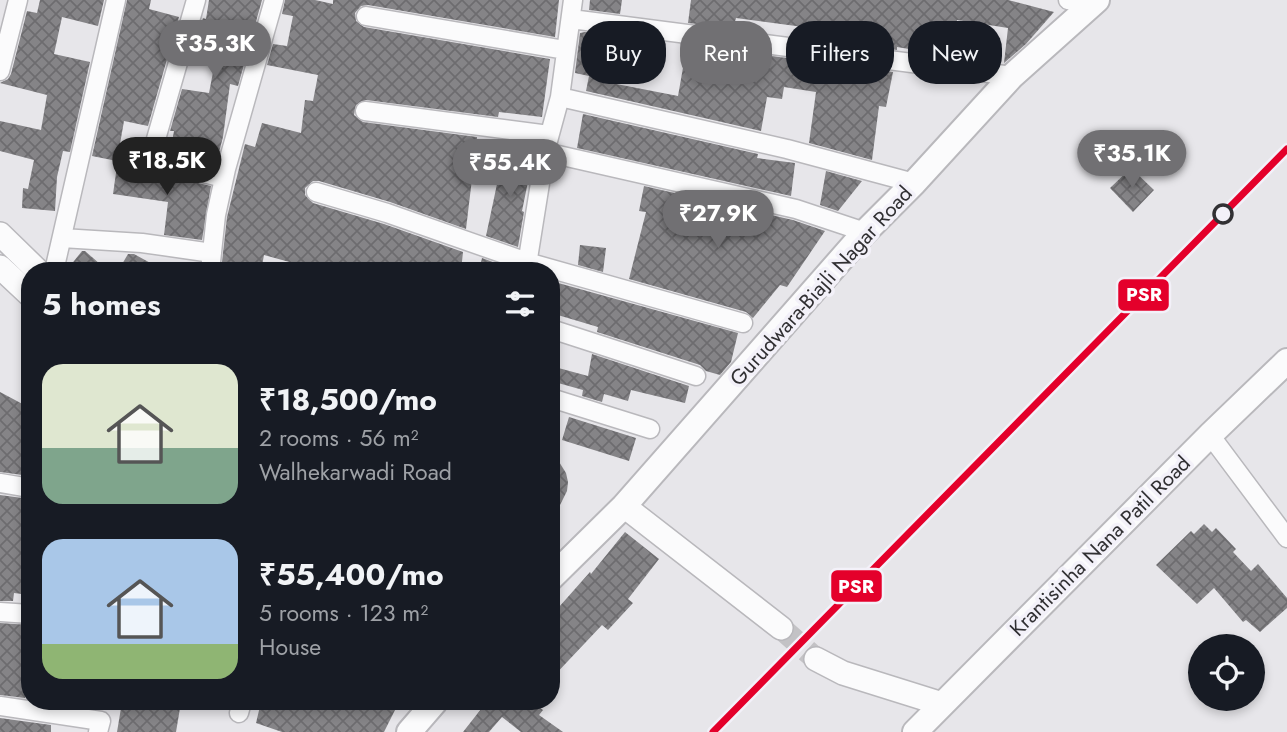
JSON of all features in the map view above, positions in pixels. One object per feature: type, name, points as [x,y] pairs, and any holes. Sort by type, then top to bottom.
[{"type":"main road","name":"Gurudwara-Biajli Nagar Road","points":[[560,569],[624,506],[865,232],[1086,1]]},
{"type":"main road","name":"Krantisinha Nana Patil Road","points":[[915,732],[1287,361]]},
{"type":"main road","points":[[409,732],[428,710]]},
{"type":"street","points":[[0,71],[18,0]]},
{"type":"street","points":[[56,262],[116,0]]},
{"type":"street","points":[[196,0],[150,160],[225,178]]},
{"type":"street","points":[[211,262],[216,215],[274,0]]},
{"type":"street","points":[[527,262],[547,144],[560,97],[573,0]]},
{"type":"street","points":[[366,16],[565,50]]},
{"type":"street","points":[[571,19],[1012,76]]},
{"type":"street","points":[[560,97],[787,149],[914,183]]},
{"type":"street","points":[[365,111],[547,144],[796,209],[865,232]]},
{"type":"street","points":[[316,192],[387,213],[513,262]]},
{"type":"street","points":[[0,234],[29,262]]},
{"type":"street","points":[[62,238],[142,243],[212,253]]},
{"type":"street","points":[[0,267],[21,287]]},
{"type":"street","points":[[560,276],[743,323]]},
{"type":"street","points":[[560,332],[696,376]]},
{"type":"street","points":[[560,401],[650,429]]},
{"type":"street","points":[[1210,435],[1287,538]]},
{"type":"street","points":[[0,483],[21,486]]},
{"type":"street","points":[[624,506],[781,628]]},
{"type":"street","points":[[0,612],[21,613]]},
{"type":"street","points":[[816,659],[843,673],[942,704]]},
{"type":"street","points":[[0,706],[21,709]]},
{"type":"street","points":[[27,710],[101,721],[98,732]]},
{"type":"building","points":[[40,0],[104,0],[98,26],[62,17],[54,54],[90,62],[70,152],[63,151],[57,177],[55,211],[22,208],[23,188],[28,189],[34,160],[0,151],[0,121],[41,130],[47,95],[0,83],[11,74],[27,11],[37,13]]},
{"type":"building","points":[[127,0],[151,0],[149,9],[179,17],[148,126],[124,121],[117,161],[92,156]]},
{"type":"building","points":[[209,0],[262,0],[238,86],[230,84],[223,137],[216,164],[170,153],[174,131],[170,131],[182,89],[209,93],[219,41],[197,37],[203,18],[206,19]]},
{"type":"building","points":[[285,0],[315,0],[333,4],[333,0],[559,0],[555,37],[368,5],[361,6],[355,13],[356,21],[364,27],[550,59],[542,117],[499,112],[498,117],[366,100],[356,105],[354,115],[363,122],[477,137],[466,229],[319,181],[313,181],[305,188],[305,195],[313,203],[463,252],[462,262],[289,262],[264,255],[263,262],[222,262],[227,217],[245,144],[255,147],[262,123],[301,133],[305,100],[313,101],[318,75],[267,65],[273,44],[287,46],[293,16],[282,14]]},
{"type":"building","points":[[590,0],[622,0],[620,14],[589,10]]},
{"type":"building","points":[[691,0],[1008,0],[1054,12],[1026,44],[1004,63],[1008,28],[1002,27],[1002,21],[908,21],[908,49],[897,47],[897,50],[894,50],[894,21],[786,21],[786,25],[736,18],[735,21],[688,21]]},
{"type":"building","points":[[581,33],[581,74],[575,73]]},
{"type":"building","points":[[772,56],[786,58],[786,84],[891,84],[886,107],[879,106],[872,160],[809,143],[816,92],[784,87],[782,99],[767,97],[761,131],[586,91],[587,84],[616,84],[678,96],[680,84],[772,84]]},
{"type":"building","points":[[583,114],[758,154],[757,158],[795,163],[791,196],[577,148]]},
{"type":"building","points":[[504,151],[533,157],[518,247],[486,236]]},
{"type":"building","points":[[118,159],[139,162],[147,171],[211,186],[202,240],[164,235],[168,202],[113,194]]},
{"type":"building","points":[[1131,168],[1154,190],[1133,212],[1110,188]]},
{"type":"building","points":[[826,171],[862,181],[838,211],[820,205]]},
{"type":"building","points":[[644,186],[793,220],[825,231],[787,287],[780,285],[753,318],[746,312],[629,279],[646,212],[639,211]]},
{"type":"building","points":[[580,245],[606,248],[603,272],[578,265]]},
{"type":"building","points":[[85,251],[98,262],[73,262]]},
{"type":"building","points":[[128,254],[134,254],[149,262],[123,262]]},
{"type":"building","points":[[560,284],[738,333],[731,362],[720,375],[706,371],[700,365],[597,332],[598,327],[560,316]]},
{"type":"building","points":[[592,354],[689,386],[685,403],[631,390],[628,401],[604,394],[602,402],[582,396],[583,390],[560,384],[560,368],[588,376]]},
{"type":"building","points":[[0,392],[21,403],[21,475],[0,472]]},
{"type":"building","points":[[569,417],[636,438],[629,461],[562,440]]},
{"type":"building","points":[[560,463],[566,473],[567,491],[560,505]]},
{"type":"building","points":[[0,495],[21,498],[21,594],[14,593],[13,601],[0,601]]},
{"type":"building","points":[[1204,524],[1212,532],[1216,528],[1236,549],[1233,552],[1251,571],[1258,564],[1287,598],[1287,608],[1260,632],[1246,620],[1243,622],[1214,588],[1197,604],[1156,565],[1191,531],[1194,534]]},
{"type":"building","points":[[625,532],[659,559],[628,599],[633,603],[608,630],[602,625],[560,669],[560,606],[590,572],[591,574]]},
{"type":"building","points":[[0,623],[21,624],[21,698],[0,695]]},
{"type":"building","points":[[121,710],[180,710],[176,732],[117,732]]},
{"type":"building","points":[[259,710],[395,710],[384,732],[282,732],[256,723]]},
{"type":"building","points":[[480,710],[543,710],[539,715],[563,732],[521,732],[502,717],[489,732],[463,732]]},
{"type":"building","points":[[0,718],[51,725],[51,732],[0,732]]},
{"type":"tunnel","points":[[781,628],[816,659]]},
{"type":"transit line","name":"PSR","points":[[713,732],[1287,149]]}]
